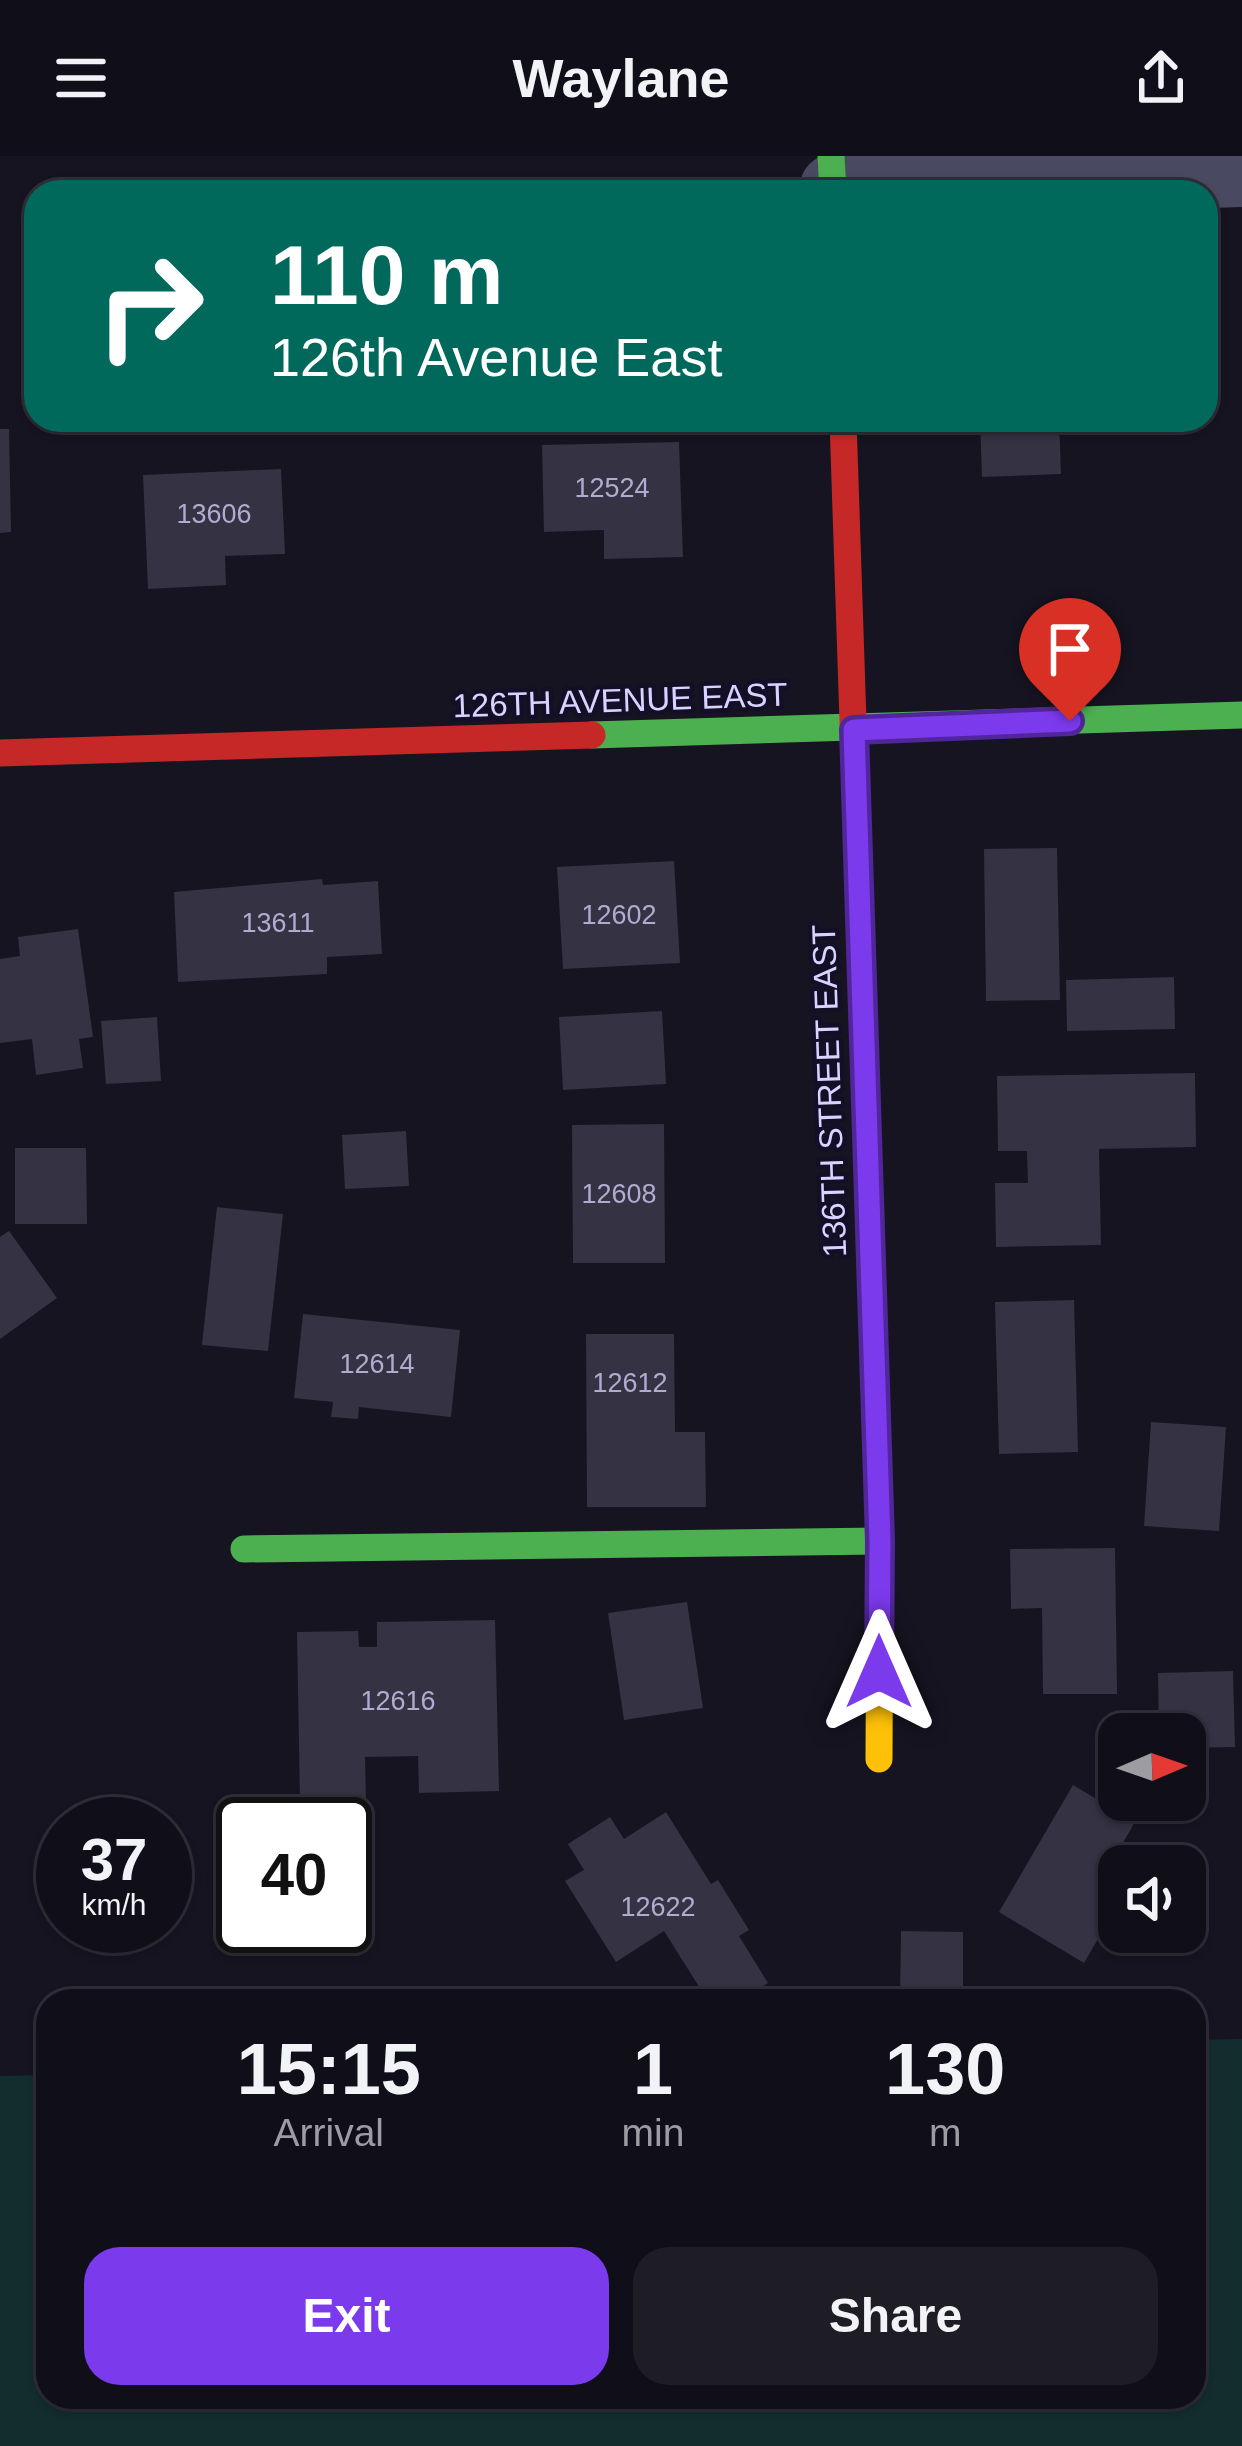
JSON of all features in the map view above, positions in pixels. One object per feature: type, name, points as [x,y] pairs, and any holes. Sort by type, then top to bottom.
[{"type":"street","points":[[833,178],[1242,174]]},
{"type":"street","name":"136TH STREET EAST","points":[[843,432],[880,1541],[879,1759]]},
{"type":"street","name":"126TH AVENUE EAST","points":[[0,754],[1242,715]]},
{"type":"street","points":[[244,1549],[880,1541]]},
{"type":"green space","points":[[1242,2039],[1242,2446],[0,2446],[0,2076],[36,2075],[36,2409],[1206,2409],[1206,2040]]},
{"type":"building","points":[[0,429],[9,429],[11,532],[0,533]]},
{"type":"building","points":[[980,432],[1059,432],[1061,474],[982,477]]},
{"type":"building","points":[[679,442],[683,557],[604,559],[604,530],[544,532],[542,445]]},
{"type":"building","points":[[281,469],[285,554],[225,556],[226,585],[148,589],[143,475]]},
{"type":"building","points":[[1057,848],[1060,1000],[986,1001],[984,849]]},
{"type":"building","points":[[674,861],[680,963],[563,969],[557,867]]},
{"type":"building","points":[[322,879],[323,885],[378,881],[382,954],[327,957],[327,974],[178,982],[174,892]]},
{"type":"building","points":[[78,929],[93,1037],[79,1039],[83,1068],[36,1075],[32,1039],[0,1043],[0,959],[20,956],[18,937]]},
{"type":"building","points":[[1174,977],[1175,1029],[1067,1031],[1066,980]]},
{"type":"building","points":[[662,1011],[666,1084],[563,1090],[559,1017]]},
{"type":"building","points":[[157,1017],[161,1081],[106,1084],[101,1021]]},
{"type":"building","points":[[1195,1073],[1196,1147],[1099,1149],[1101,1245],[996,1247],[995,1183],[1028,1183],[1027,1151],[998,1151],[997,1076]]},
{"type":"building","points":[[664,1124],[665,1263],[573,1263],[572,1125]]},
{"type":"building","points":[[406,1131],[409,1186],[345,1189],[342,1135]]},
{"type":"building","points":[[15,1148],[86,1148],[87,1224],[15,1224]]},
{"type":"building","points":[[217,1207],[283,1214],[268,1351],[202,1345]]},
{"type":"building","points":[[9,1231],[57,1298],[0,1339],[0,1237]]},
{"type":"building","points":[[1074,1300],[1078,1452],[999,1454],[995,1302]]},
{"type":"building","points":[[303,1314],[460,1330],[451,1417],[359,1407],[358,1419],[331,1417],[333,1402],[294,1398]]},
{"type":"building","points":[[586,1334],[674,1334],[675,1432],[705,1432],[706,1507],[587,1507]]},
{"type":"building","points":[[1151,1422],[1226,1427],[1219,1531],[1144,1526]]},
{"type":"building","points":[[1115,1548],[1117,1694],[1043,1694],[1042,1608],[1011,1609],[1010,1549]]},
{"type":"building","points":[[687,1602],[703,1708],[624,1720],[608,1613]]},
{"type":"building","points":[[495,1620],[499,1791],[419,1793],[418,1756],[365,1757],[366,1797],[300,1797],[297,1632],[358,1631],[359,1647],[377,1647],[377,1622]]},
{"type":"building","points":[[1233,1671],[1235,1747],[1206,1748],[1206,1713],[1159,1713],[1158,1673]]},
{"type":"building","points":[[1073,1785],[1098,1800],[1098,1821],[1135,1822],[1122,1845],[1098,1845],[1098,1939],[1084,1963],[999,1912]]},
{"type":"building","points":[[666,1812],[711,1884],[718,1880],[749,1930],[739,1936],[768,1983],[759,1989],[700,1989],[664,1931],[616,1962],[565,1881],[584,1870],[568,1844],[610,1817],[624,1839]]},
{"type":"building","points":[[901,1931],[963,1932],[963,1989],[900,1989]]},
{"type":"traffic: fast","points":[[831,156],[832,180]]},
{"type":"traffic: fast","points":[[592,735],[1242,715]]},
{"type":"traffic: fast","points":[[244,1549],[880,1541]]},
{"type":"traffic: slow","points":[[870,1234],[880,1541],[879,1759]]},
{"type":"traffic: jam","points":[[843,432],[870,1234]]},
{"type":"traffic: jam","points":[[0,753],[592,735]]},
{"type":"route","points":[[879,1672],[880,1541],[854,730],[1070,721]]}]
